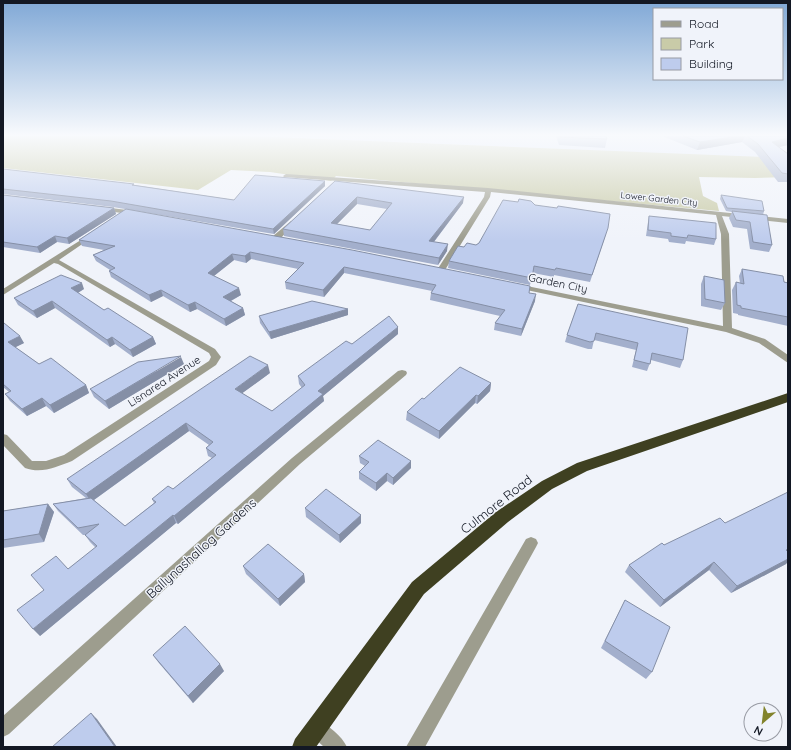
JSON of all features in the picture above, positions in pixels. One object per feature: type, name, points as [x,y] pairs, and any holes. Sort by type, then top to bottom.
[{"type":"highway","name":"Culmore Road","points":[[303,747],[418,588],[508,512],[548,485],[582,466],[788,397]]},
{"type":"street","name":"Lower Garden City","points":[[286,176],[488,190],[788,221]]},
{"type":"street","points":[[329,188],[337,180]]},
{"type":"street","points":[[442,270],[487,198],[488,190]]},
{"type":"street","points":[[96,208],[141,214]]},
{"type":"street","points":[[114,220],[126,212]]},
{"type":"street","points":[[718,214],[726,234],[728,330]]},
{"type":"street","points":[[276,238],[297,218]]},
{"type":"street","points":[[3,293],[96,232]]},
{"type":"street","name":"Lisnarea Avenue","points":[[3,438],[29,465],[47,466],[68,458],[213,363],[216,357],[212,351],[60,262],[53,261]]},
{"type":"street","name":"Garden City","points":[[511,285],[728,330],[762,341],[788,360]]},
{"type":"street","name":"Ballynashallog Gardens","points":[[3,728],[296,461],[402,373]]},
{"type":"street","points":[[415,747],[531,542]]},
{"type":"street","points":[[317,729],[338,747]]},
{"type":"green space","points":[[30,171],[229,171],[198,190]]},
{"type":"green space","points":[[250,171],[788,171],[788,177],[699,177],[703,196],[717,203],[719,211],[336,176],[331,181],[270,172]]},
{"type":"building","points":[[3,171],[20,171],[134,184],[132,185],[234,200],[255,175],[325,181],[273,229],[111,201],[3,189]]},
{"type":"building","points":[[780,171],[788,171],[788,174],[782,173]]},
{"type":"building","points":[[335,181],[464,197],[429,241],[448,244],[439,258],[283,229]],"holes":[[[357,197],[392,203],[370,230],[331,223]]]},
{"type":"building","points":[[3,195],[114,208],[67,238],[55,236],[37,247],[3,242]]},
{"type":"building","points":[[721,195],[762,201],[764,211],[727,208]]},
{"type":"building","points":[[519,199],[531,201],[535,205],[557,208],[558,206],[610,214],[608,228],[592,275],[556,268],[555,270],[534,266],[532,278],[449,261],[458,246],[464,247],[467,243],[476,245],[479,243],[503,200],[518,202]]},
{"type":"building","points":[[126,209],[352,250],[530,286],[529,293],[536,294],[522,329],[495,323],[505,310],[431,293],[436,285],[344,267],[323,290],[285,282],[304,263],[250,252],[245,256],[232,254],[208,273],[239,288],[223,297],[243,308],[224,319],[195,302],[188,305],[161,290],[149,295],[109,271],[115,268],[93,255],[115,246],[79,240]]},
{"type":"building","points":[[732,211],[767,215],[772,245],[753,242],[750,222],[736,220]]},
{"type":"building","points":[[649,216],[716,223],[716,239],[688,235],[687,238],[671,236],[671,233],[648,230]]},
{"type":"building","points":[[742,269],[783,276],[784,282],[788,283],[788,317],[741,308],[741,306],[737,305],[736,282],[744,284]]},
{"type":"building","points":[[61,275],[82,283],[71,288],[104,310],[108,308],[153,337],[130,350],[112,337],[107,340],[52,301],[33,311],[14,298]]},
{"type":"building","points":[[704,276],[724,280],[725,303],[705,299]]},
{"type":"building","points":[[312,301],[348,309],[269,332],[259,316]]},
{"type":"building","points":[[578,304],[688,328],[683,360],[652,353],[650,364],[634,360],[638,343],[596,333],[594,341],[590,342],[567,335]]},
{"type":"building","points":[[389,316],[398,327],[318,391],[323,394],[33,629],[17,610],[44,590],[31,575],[56,556],[68,569],[97,546],[85,535],[99,524],[78,528],[53,504],[91,498],[125,526],[156,502],[152,499],[168,486],[173,489],[216,455],[206,448],[213,442],[186,423],[86,494],[67,479],[250,356],[268,365],[235,389],[272,411],[305,385],[298,376],[346,341],[352,344]]},
{"type":"building","points":[[4,323],[20,336],[8,342],[39,364],[51,358],[86,385],[50,405],[42,398],[22,409],[5,394],[11,391],[3,384]]},
{"type":"building","points":[[181,356],[105,401],[90,389],[138,362]]},
{"type":"building","points":[[460,367],[491,383],[478,396],[476,395],[439,431],[407,412],[422,398],[424,399]]},
{"type":"building","points":[[378,440],[411,461],[393,478],[387,473],[376,483],[359,472],[369,462],[359,456]]},
{"type":"building","points":[[326,489],[361,515],[339,535],[305,508]]},
{"type":"building","points":[[788,492],[788,549],[786,550],[788,552],[788,559],[737,586],[714,562],[664,600],[629,565],[662,543],[664,545],[720,518],[725,523]]},
{"type":"building","points":[[48,504],[39,534],[3,540],[3,511]]},
{"type":"building","points":[[268,544],[304,574],[278,599],[243,566]]},
{"type":"building","points":[[625,600],[670,627],[652,672],[605,641]]},
{"type":"building","points":[[185,626],[220,664],[188,696],[153,655]]},
{"type":"building","points":[[91,713],[115,747],[52,747]]}]
